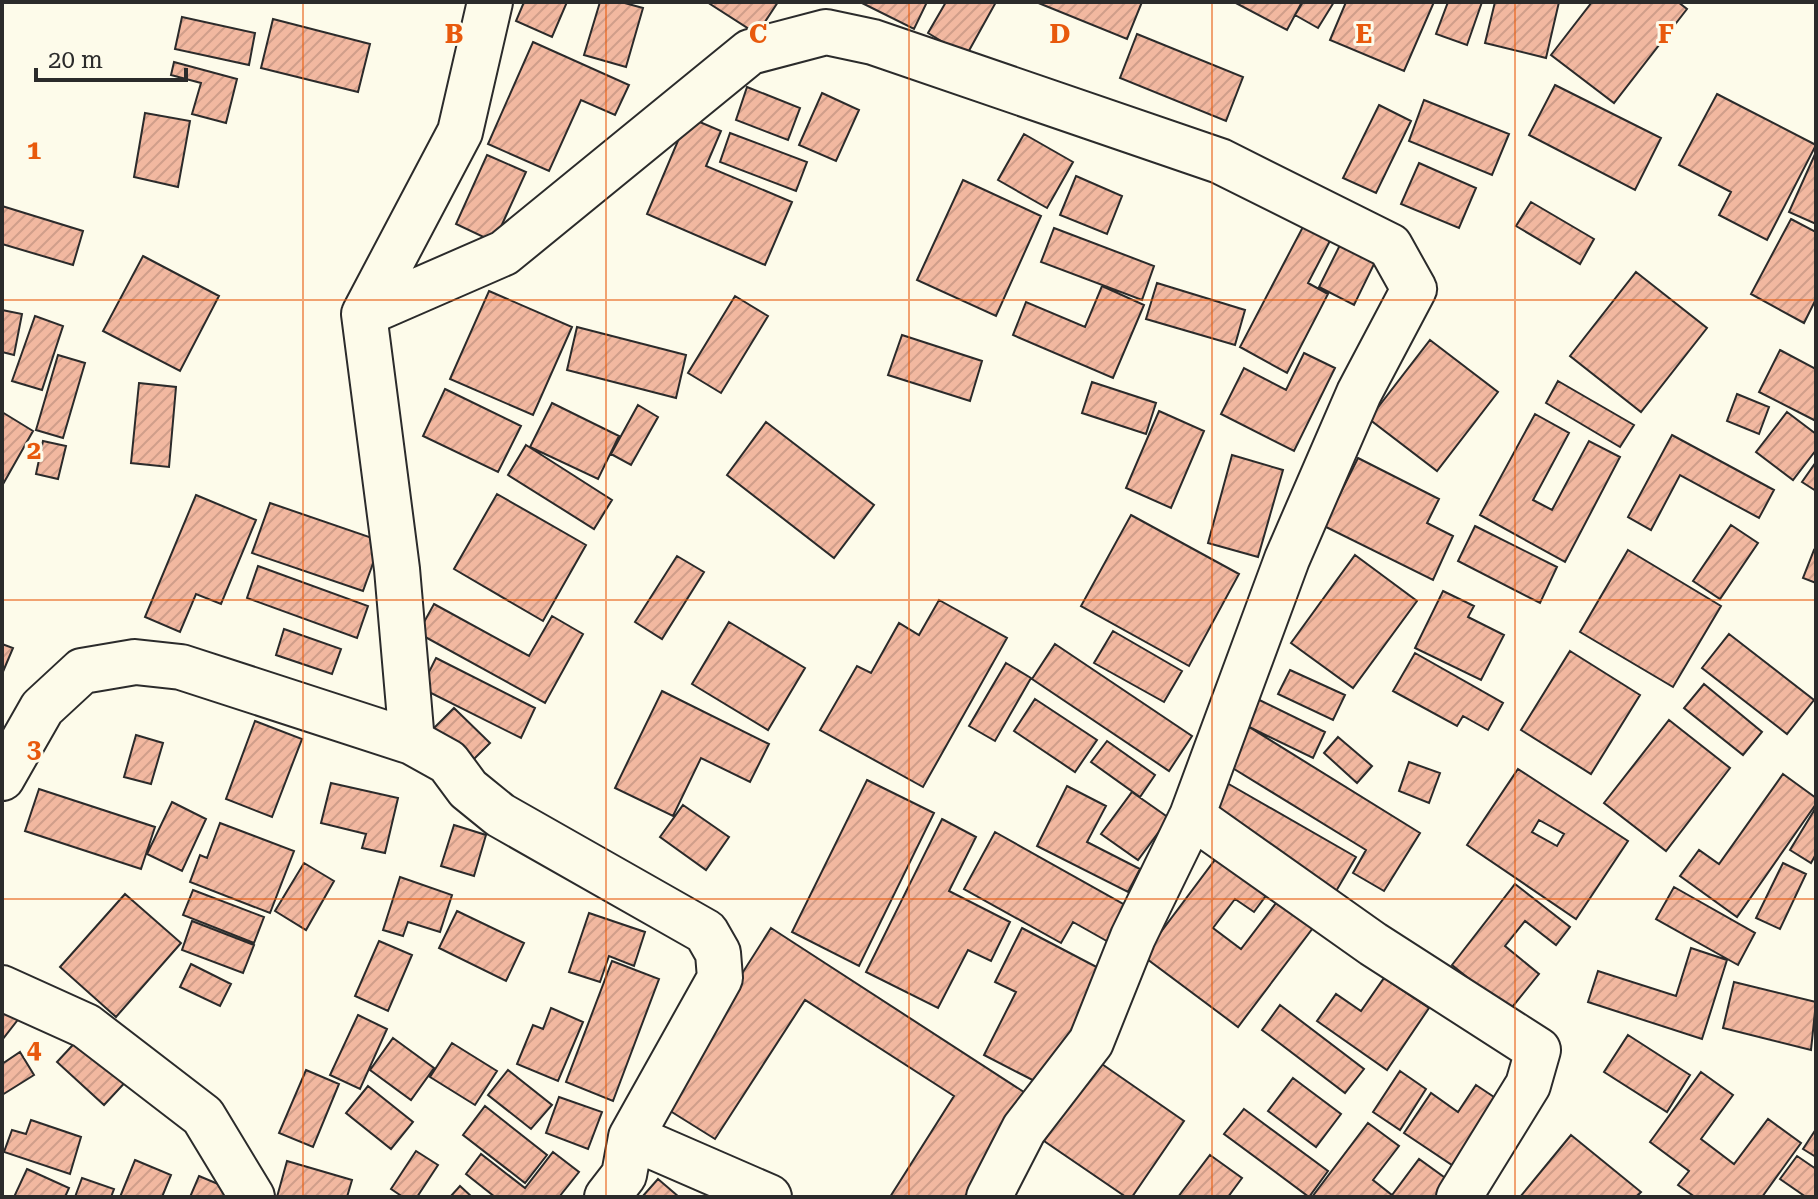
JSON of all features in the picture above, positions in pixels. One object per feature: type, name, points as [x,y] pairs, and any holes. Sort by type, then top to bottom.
[{"type":"street","points":[[412,742],[397,569],[364,314],[460,132],[490,2]]},
{"type":"street","points":[[364,314],[504,253],[750,52],[826,32],[873,42],[1220,161],[1390,246],[1414,289],[1359,393],[1287,559],[1192,816],[1133,937],[1091,1042],[1024,1129],[989,1197]]},
{"type":"street","points":[[2,778],[42,708],[82,671],[135,662],[181,667],[412,742],[448,762],[468,789],[500,815],[706,932],[718,953],[720,978],[631,1137],[624,1175],[607,1197]]},
{"type":"street","points":[[1192,816],[1373,944],[1538,1050],[1528,1085],[1459,1197]]},
{"type":"street","points":[[2,988],[86,1026],[203,1116],[252,1197]]},
{"type":"street","points":[[631,1137],[769,1197]]},
{"type":"building","points":[[524,2],[567,2],[552,37],[516,21]]},
{"type":"building","points":[[600,2],[621,2],[643,8],[626,67],[584,55]]},
{"type":"building","points":[[707,2],[778,2],[757,34]]},
{"type":"building","points":[[860,2],[927,2],[914,29]]},
{"type":"building","points":[[946,2],[996,2],[966,56],[928,33]]},
{"type":"building","points":[[1036,2],[1142,2],[1127,39]]},
{"type":"building","points":[[1234,2],[1302,2],[1287,30]]},
{"type":"building","points":[[1303,2],[1334,2],[1318,28],[1295,15]]},
{"type":"building","points":[[1346,2],[1434,2],[1404,71],[1330,40]]},
{"type":"building","points":[[1448,2],[1482,2],[1467,45],[1436,34]]},
{"type":"building","points":[[1495,2],[1559,2],[1546,58],[1485,43]]},
{"type":"building","points":[[1592,2],[1678,2],[1687,9],[1614,103],[1551,55]]},
{"type":"building","points":[[182,17],[255,33],[249,65],[175,49]]},
{"type":"building","points":[[273,19],[370,44],[358,92],[261,68]]},
{"type":"building","points":[[1137,34],[1243,77],[1226,121],[1120,78]]},
{"type":"building","points":[[533,42],[629,85],[615,115],[581,100],[549,171],[488,144]]},
{"type":"building","points":[[174,62],[237,79],[226,123],[192,114],[201,83],[171,75]]},
{"type":"building","points":[[1555,85],[1661,138],[1635,190],[1529,135]]},
{"type":"building","points":[[747,87],[800,108],[788,140],[736,120]]},
{"type":"building","points":[[822,93],[859,110],[836,161],[799,145]]},
{"type":"building","points":[[1717,94],[1816,145],[1767,240],[1719,215],[1731,192],[1679,165]]},
{"type":"building","points":[[1424,100],[1509,134],[1492,175],[1409,141]]},
{"type":"building","points":[[1379,105],[1411,121],[1376,193],[1343,178]]},
{"type":"building","points":[[145,113],[190,121],[178,187],[134,177]]},
{"type":"building","points":[[688,117],[721,131],[706,166],[792,202],[765,265],[647,214]]},
{"type":"building","points":[[730,133],[807,162],[796,191],[720,162]]},
{"type":"building","points":[[1024,134],[1073,162],[1047,208],[998,180]]},
{"type":"building","points":[[1816,152],[1816,224],[1789,212]]},
{"type":"building","points":[[487,155],[526,172],[494,242],[456,224]]},
{"type":"building","points":[[1419,163],[1476,188],[1459,228],[1401,204]]},
{"type":"building","points":[[1076,176],[1122,196],[1107,234],[1060,215]]},
{"type":"building","points":[[963,180],[1041,216],[996,316],[917,280]]},
{"type":"building","points":[[1531,202],[1594,239],[1580,264],[1516,226]]},
{"type":"building","points":[[2,206],[83,231],[73,265],[2,244]]},
{"type":"building","points":[[1791,219],[1816,232],[1816,299],[1804,323],[1751,294]]},
{"type":"building","points":[[1305,223],[1332,237],[1308,283],[1328,294],[1287,373],[1240,347]]},
{"type":"building","points":[[1054,228],[1154,266],[1142,300],[1041,262]]},
{"type":"building","points":[[1341,243],[1376,260],[1354,305],[1319,287]]},
{"type":"building","points":[[143,256],[219,296],[180,371],[103,331]]},
{"type":"building","points":[[1636,272],[1707,328],[1641,412],[1570,356]]},
{"type":"building","points":[[1157,283],[1245,310],[1235,345],[1146,319]]},
{"type":"building","points":[[1102,286],[1144,305],[1113,378],[1013,335],[1026,302],[1085,327]]},
{"type":"building","points":[[489,291],[572,327],[533,415],[450,379]]},
{"type":"building","points":[[735,296],[768,316],[721,393],[688,373]]},
{"type":"building","points":[[2,310],[22,314],[14,355],[2,352]]},
{"type":"building","points":[[35,316],[63,326],[42,390],[12,381]]},
{"type":"building","points":[[577,327],[686,355],[676,398],[567,370]]},
{"type":"building","points":[[902,335],[982,361],[970,401],[888,375]]},
{"type":"building","points":[[1430,340],[1498,392],[1437,471],[1369,419]]},
{"type":"building","points":[[1780,350],[1816,369],[1816,421],[1759,392]]},
{"type":"building","points":[[1304,353],[1335,368],[1294,451],[1221,414],[1244,368],[1286,390]]},
{"type":"building","points":[[58,355],[85,363],[63,438],[36,430]]},
{"type":"building","points":[[1558,381],[1634,425],[1620,447],[1546,403]]},
{"type":"building","points":[[1092,382],[1156,403],[1146,434],[1082,413]]},
{"type":"building","points":[[139,383],[176,387],[169,467],[131,463]]},
{"type":"building","points":[[445,389],[521,426],[498,472],[423,436]]},
{"type":"building","points":[[1737,394],[1769,407],[1759,434],[1727,421]]},
{"type":"building","points":[[552,403],[619,436],[598,479],[530,447]]},
{"type":"building","points":[[638,405],[658,417],[631,465],[611,454]]},
{"type":"building","points":[[1159,411],[1204,431],[1171,508],[1126,488]]},
{"type":"building","points":[[2,412],[33,431],[2,486]]},
{"type":"building","points":[[1787,412],[1816,434],[1816,450],[1793,480],[1756,452]]},
{"type":"building","points":[[1535,414],[1569,433],[1533,500],[1552,510],[1589,441],[1620,457],[1565,562],[1480,515]]},
{"type":"building","points":[[766,422],[874,505],[834,558],[727,475]]},
{"type":"building","points":[[1672,435],[1774,490],[1759,518],[1680,475],[1651,530],[1628,517]]},
{"type":"building","points":[[43,441],[66,446],[58,479],[36,474]]},
{"type":"building","points":[[526,445],[612,500],[594,529],[508,475]]},
{"type":"building","points":[[1232,455],[1283,470],[1258,557],[1208,543]]},
{"type":"building","points":[[1358,458],[1439,499],[1427,523],[1453,536],[1433,580],[1324,526]]},
{"type":"building","points":[[1816,462],[1816,491],[1802,482]]},
{"type":"building","points":[[497,494],[586,545],[543,621],[454,569]]},
{"type":"building","points":[[196,495],[256,520],[221,604],[196,594],[180,632],[145,617]]},
{"type":"building","points":[[270,503],[381,541],[363,591],[252,553]]},
{"type":"building","points":[[1131,515],[1239,574],[1189,666],[1081,606]]},
{"type":"building","points":[[1731,525],[1758,543],[1720,599],[1693,581]]},
{"type":"building","points":[[1475,526],[1557,567],[1540,603],[1458,561]]},
{"type":"building","points":[[1628,550],[1721,606],[1673,687],[1580,632]]},
{"type":"building","points":[[1816,551],[1816,583],[1803,578]]},
{"type":"building","points":[[1355,555],[1417,601],[1353,688],[1291,643]]},
{"type":"building","points":[[677,556],[704,572],[662,639],[635,622]]},
{"type":"building","points":[[258,566],[368,606],[357,638],[247,598]]},
{"type":"building","points":[[1443,591],[1474,606],[1468,617],[1504,635],[1481,680],[1415,648]]},
{"type":"building","points":[[939,600],[1007,638],[923,787],[820,730],[857,666],[871,673],[899,623],[919,635]]},
{"type":"building","points":[[434,604],[529,656],[552,616],[583,634],[545,703],[418,633]]},
{"type":"building","points":[[729,622],[805,668],[768,730],[692,684]]},
{"type":"building","points":[[284,629],[341,649],[332,674],[276,655]]},
{"type":"building","points":[[1113,631],[1182,671],[1164,702],[1094,663]]},
{"type":"building","points":[[1729,634],[1814,700],[1787,734],[1702,668]]},
{"type":"building","points":[[2,644],[13,648],[2,674]]},
{"type":"building","points":[[1055,644],[1192,736],[1169,771],[1032,679]]},
{"type":"building","points":[[1570,651],[1640,695],[1591,774],[1521,730]]},
{"type":"building","points":[[1415,653],[1503,703],[1488,730],[1463,716],[1457,726],[1393,691]]},
{"type":"building","points":[[436,658],[535,708],[521,738],[421,688]]},
{"type":"building","points":[[1006,663],[1031,678],[995,741],[969,726]]},
{"type":"building","points":[[1290,670],[1345,695],[1333,720],[1278,694]]},
{"type":"building","points":[[1704,684],[1762,732],[1743,755],[1684,708]]},
{"type":"building","points":[[662,691],[769,744],[750,782],[701,758],[673,816],[615,788]]},
{"type":"building","points":[[1247,694],[1325,732],[1313,758],[1235,720]]},
{"type":"building","points":[[1035,699],[1097,740],[1075,772],[1014,731]]},
{"type":"building","points":[[454,708],[490,743],[466,767],[431,731]]},
{"type":"building","points":[[1669,720],[1730,768],[1666,851],[1604,803]]},
{"type":"building","points":[[255,721],[302,739],[272,817],[226,799]]},
{"type":"building","points":[[1249,727],[1420,833],[1384,891],[1353,873],[1366,850],[1226,764]]},
{"type":"building","points":[[136,735],[163,743],[151,784],[124,777]]},
{"type":"building","points":[[1338,737],[1372,766],[1357,783],[1324,753]]},
{"type":"building","points":[[1107,741],[1155,775],[1140,797],[1091,762]]},
{"type":"building","points":[[1409,762],[1440,773],[1429,803],[1399,791]]},
{"type":"building","points":[[1518,769],[1628,841],[1576,919],[1467,845]],"holes":[[[1539,820],[1564,834],[1557,846],[1532,832]]]},
{"type":"building","points":[[1783,774],[1816,798],[1816,804],[1737,917],[1680,876],[1699,850],[1719,864]]},
{"type":"building","points":[[867,780],[934,813],[859,966],[792,932]]},
{"type":"building","points":[[331,783],[398,798],[385,853],[362,848],[366,834],[321,823]]},
{"type":"building","points":[[1227,783],[1356,857],[1335,893],[1206,819]]},
{"type":"building","points":[[1067,786],[1106,806],[1087,842],[1140,869],[1128,892],[1037,846]]},
{"type":"building","points":[[39,789],[155,827],[141,869],[25,831]]},
{"type":"building","points":[[1132,792],[1169,818],[1138,860],[1101,834]]},
{"type":"building","points":[[172,802],[206,819],[182,871],[147,854]]},
{"type":"building","points":[[683,805],[729,837],[706,870],[660,837]]},
{"type":"building","points":[[1815,809],[1816,854],[1811,863],[1790,850]]},
{"type":"building","points":[[942,819],[976,837],[949,891],[1010,922],[991,961],[968,950],[938,1008],[866,972]]},
{"type":"building","points":[[220,823],[294,851],[270,913],[190,882],[200,855],[207,858]]},
{"type":"building","points":[[454,825],[486,835],[474,876],[441,866]]},
{"type":"building","points":[[995,832],[1132,909],[1112,944],[1073,922],[1061,943],[964,889]]},
{"type":"building","points":[[1226,845],[1276,882],[1254,912],[1235,899],[1213,928],[1241,949],[1286,890],[1322,916],[1238,1027],[1143,956]]},
{"type":"building","points":[[304,863],[334,881],[306,930],[275,911]]},
{"type":"building","points":[[1783,863],[1806,874],[1780,929],[1756,918]]},
{"type":"building","points":[[400,877],[452,895],[440,932],[408,922],[403,936],[383,930]]},
{"type":"building","points":[[1515,884],[1570,927],[1556,945],[1525,921],[1505,946],[1539,974],[1509,1011],[1452,965]]},
{"type":"building","points":[[1674,887],[1755,933],[1738,965],[1656,919]]},
{"type":"building","points":[[193,890],[264,917],[254,943],[183,915]]},
{"type":"building","points":[[125,894],[181,943],[116,1017],[60,967]]},
{"type":"building","points":[[457,911],[524,943],[506,981],[439,948]]},
{"type":"building","points":[[589,913],[645,932],[634,966],[609,956],[600,982],[569,972]]},
{"type":"building","points":[[192,921],[254,945],[243,973],[182,950]]},
{"type":"building","points":[[771,928],[1030,1096],[965,1197],[890,1197],[954,1096],[805,1000],[715,1139],[659,1104]]},
{"type":"building","points":[[1022,928],[1108,973],[1048,1088],[984,1055],[1016,992],[995,982]]},
{"type":"building","points":[[379,941],[412,955],[388,1011],[355,996]]},
{"type":"building","points":[[1691,948],[1727,960],[1702,1039],[1588,1002],[1598,971],[1676,996]]},
{"type":"building","points":[[612,961],[659,979],[613,1101],[566,1082]]},
{"type":"building","points":[[191,964],[231,984],[220,1006],[180,987]]},
{"type":"building","points":[[1384,978],[1429,1008],[1387,1070],[1317,1021],[1336,994],[1361,1011]]},
{"type":"building","points":[[1734,982],[1816,1002],[1811,1050],[1723,1028]]},
{"type":"building","points":[[2,1004],[20,1017],[2,1040]]},
{"type":"building","points":[[1280,1005],[1364,1069],[1345,1093],[1262,1030]]},
{"type":"building","points":[[551,1008],[583,1022],[558,1081],[517,1064],[533,1025],[543,1029]]},
{"type":"building","points":[[358,1015],[387,1029],[360,1089],[330,1075]]},
{"type":"building","points":[[83,1034],[131,1076],[104,1105],[57,1062]]},
{"type":"building","points":[[1628,1035],[1690,1075],[1667,1112],[1604,1072]]},
{"type":"building","points":[[393,1038],[434,1068],[411,1100],[370,1070]]},
{"type":"building","points":[[452,1043],[497,1071],[475,1105],[430,1077]]},
{"type":"building","points":[[20,1052],[34,1075],[2,1095],[2,1064]]},
{"type":"building","points":[[1099,1062],[1184,1121],[1132,1197],[1126,1197],[1044,1141]]},
{"type":"building","points":[[306,1070],[339,1084],[313,1147],[279,1133]]},
{"type":"building","points":[[508,1070],[552,1105],[531,1129],[488,1095]]},
{"type":"building","points":[[1400,1071],[1426,1089],[1400,1130],[1373,1112]]},
{"type":"building","points":[[1701,1072],[1733,1095],[1701,1139],[1734,1164],[1768,1119],[1801,1143],[1762,1197],[1695,1197],[1678,1185],[1689,1171],[1650,1142]]},
{"type":"building","points":[[1293,1078],[1341,1114],[1316,1147],[1268,1111]]},
{"type":"building","points":[[1476,1085],[1500,1101],[1455,1167],[1404,1133],[1431,1093],[1458,1112]]},
{"type":"building","points":[[368,1086],[413,1122],[391,1149],[346,1113]]},
{"type":"building","points":[[559,1097],[602,1112],[588,1149],[546,1133]]},
{"type":"building","points":[[485,1106],[547,1155],[525,1183],[463,1135]]},
{"type":"building","points":[[1244,1109],[1328,1171],[1309,1197],[1224,1134]]},
{"type":"building","points":[[31,1120],[81,1137],[70,1174],[4,1152],[12,1130],[26,1134]]},
{"type":"building","points":[[1368,1123],[1399,1146],[1373,1180],[1392,1195],[1419,1159],[1455,1185],[1446,1197],[1312,1197]]},
{"type":"building","points":[[1816,1129],[1816,1157],[1803,1149]]},
{"type":"building","points":[[1571,1135],[1641,1192],[1636,1197],[1520,1197]]},
{"type":"building","points":[[416,1151],[438,1165],[417,1197],[403,1197],[391,1189]]},
{"type":"building","points":[[553,1152],[579,1172],[559,1197],[495,1197],[466,1174],[481,1154],[525,1188]]},
{"type":"building","points":[[1210,1155],[1242,1178],[1228,1197],[1178,1197]]},
{"type":"building","points":[[1797,1156],[1816,1169],[1816,1197],[1806,1197],[1780,1179]]},
{"type":"building","points":[[135,1160],[171,1175],[162,1197],[120,1197]]},
{"type":"building","points":[[287,1161],[352,1180],[347,1197],[277,1197]]},
{"type":"building","points":[[27,1169],[69,1188],[65,1197],[14,1197]]},
{"type":"building","points":[[199,1176],[230,1189],[226,1197],[190,1197]]},
{"type":"building","points":[[82,1178],[114,1189],[111,1197],[75,1197]]},
{"type":"building","points":[[658,1179],[679,1197],[642,1197]]},
{"type":"building","points":[[460,1186],[472,1197],[450,1197]]}]
